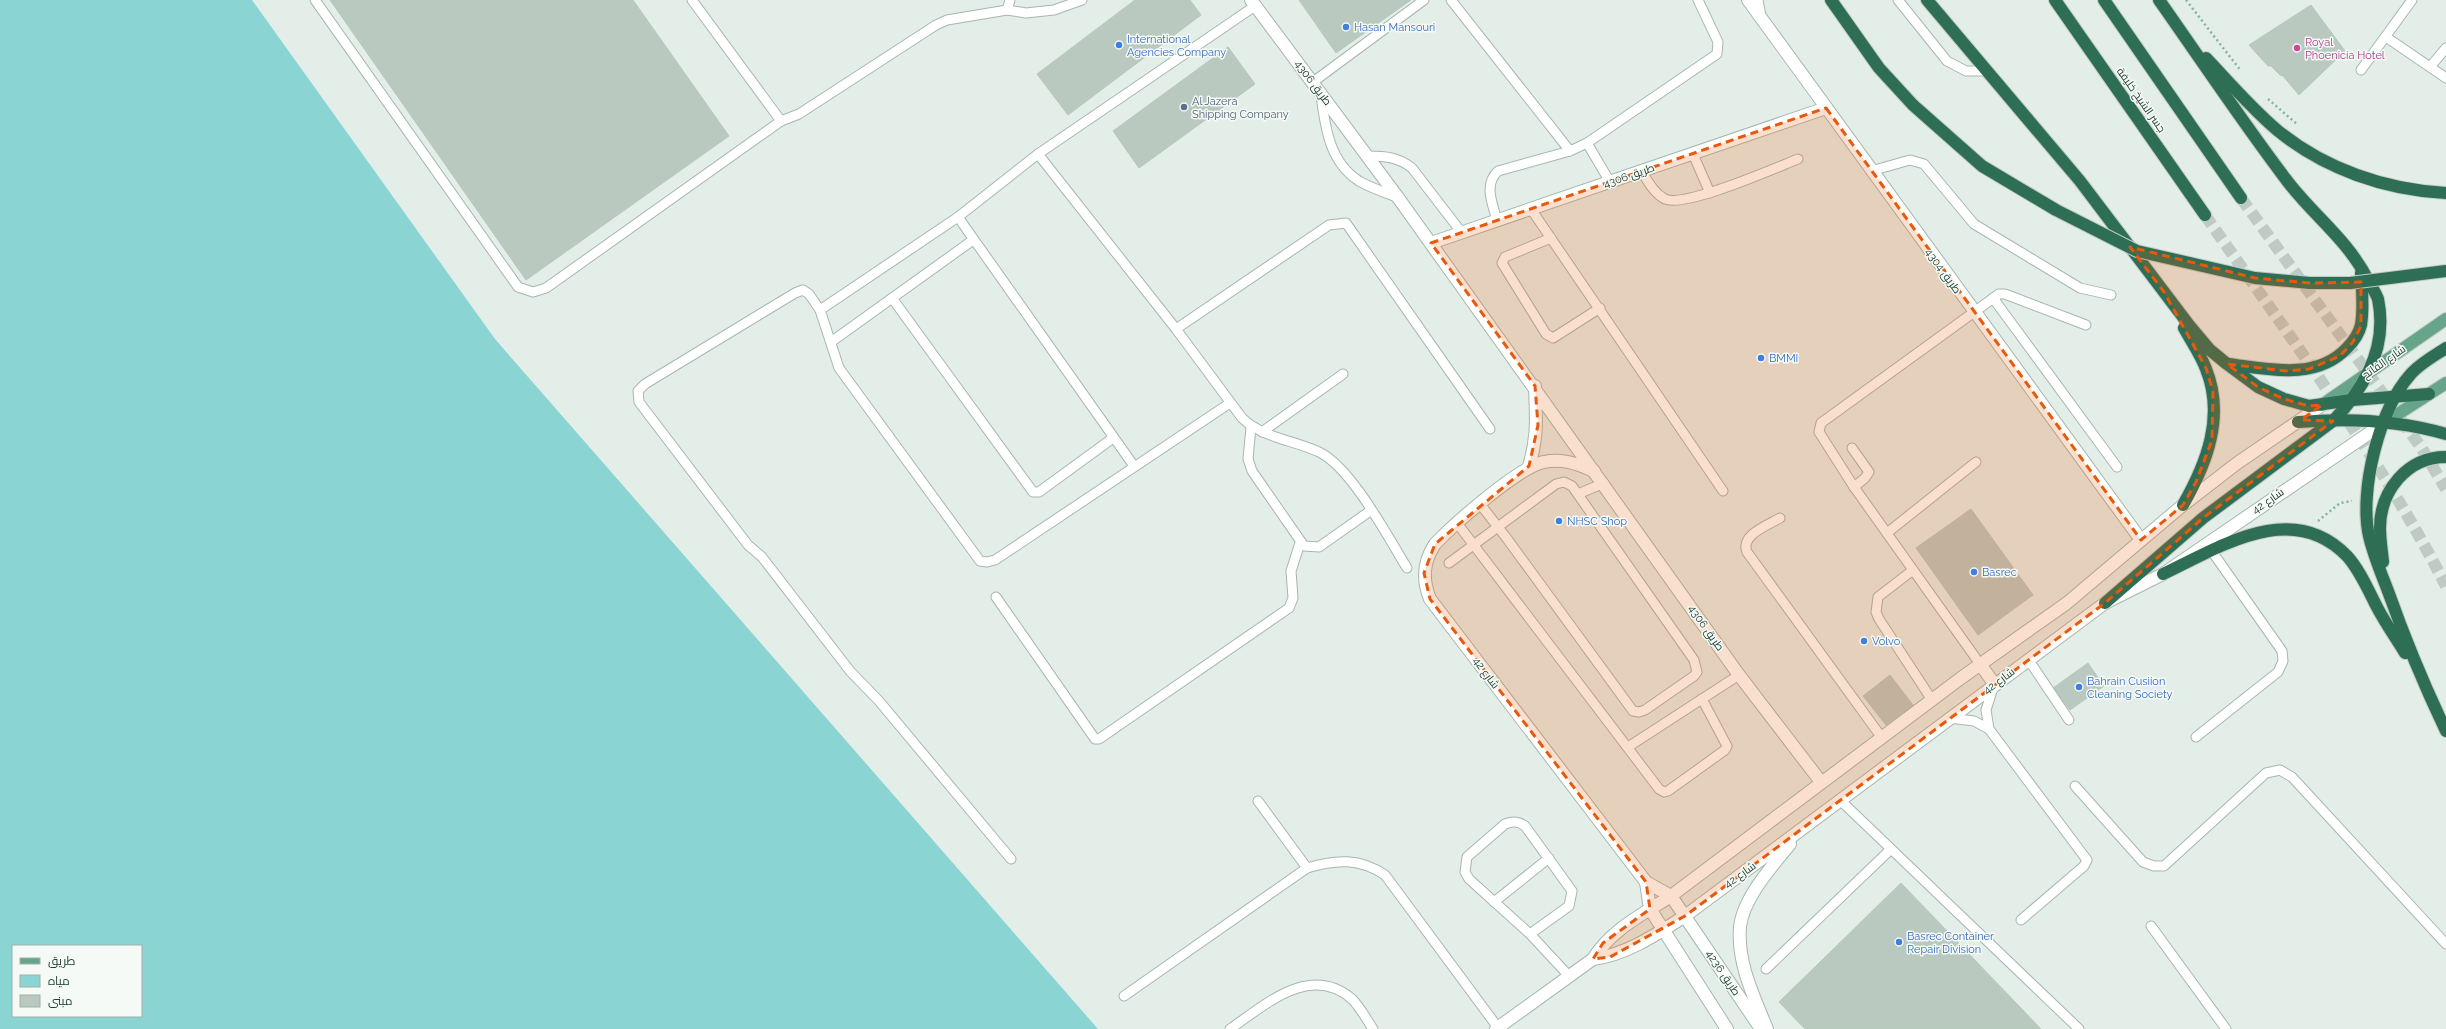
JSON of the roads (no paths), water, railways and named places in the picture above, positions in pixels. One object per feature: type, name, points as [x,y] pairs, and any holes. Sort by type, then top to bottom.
[{"type":"highway","points":[[1831,0],[1879,68],[1913,105],[1982,166],[2056,210],[2137,250],[2256,278],[2310,283],[2350,283],[2446,271]]},
{"type":"highway","points":[[1927,0],[2080,181],[2210,350],[2227,364],[2258,387],[2284,399],[2309,406],[2322,406],[2352,400],[2429,394]]},
{"type":"highway","name":"جسر الشيخ خليفة","points":[[2055,0],[2205,215]]},
{"type":"highway","points":[[2104,0],[2241,198]]},
{"type":"highway","points":[[2104,603],[2203,518],[2333,421],[2352,400],[2371,370],[2378,346],[2380,323],[2378,298],[2360,265],[2340,238],[2286,179],[2250,132],[2159,0]]},
{"type":"highway","points":[[2180,30],[2277,130],[2310,154],[2347,171],[2392,186],[2446,193]]},
{"type":"highway","points":[[2227,364],[2286,371],[2309,369],[2327,364],[2340,356],[2353,342],[2361,326],[2363,308],[2360,265]]},
{"type":"highway","points":[[2164,292],[2206,368],[2213,392],[2212,440],[2199,475],[2183,505]]},
{"type":"highway","points":[[2421,680],[2369,536],[2366,499],[2375,447],[2384,423],[2398,396],[2415,370],[2446,348]]},
{"type":"highway","points":[[2298,422],[2333,421],[2384,423],[2417,426],[2446,434]]},
{"type":"highway","points":[[2384,581],[2380,527],[2393,483],[2414,466],[2437,457],[2446,457]]},
{"type":"highway","points":[[2163,574],[2211,550],[2254,533],[2275,528],[2309,532],[2329,542],[2347,557],[2421,680],[2446,731]]},
{"type":"main road","name":"شارع الفاتح","points":[[2322,406],[2371,370],[2446,319]]},
{"type":"main road","points":[[2384,423],[2446,383]]},
{"type":"street","name":"طريق 4304","points":[[1748,0],[1973,312],[2141,540]]},
{"type":"street","name":"طريق 4306","points":[[1253,3],[1368,156],[1535,386],[1739,674],[1821,782]]},
{"type":"street","name":"طريق 4306","points":[[1431,244],[1826,108]]},
{"type":"street","name":"طريق 4306","points":[[1528,466],[1536,446],[1538,425],[1535,386]]},
{"type":"street","name":"شارع 42","points":[[1497,1029],[1593,959],[1603,943],[1650,909],[1671,896],[1980,664],[2067,603],[2183,505],[2257,448],[2322,406]]},
{"type":"street","name":"شارع 42","points":[[1593,959],[1610,957],[1664,930],[1685,916],[1800,831],[1948,718],[2104,603],[2163,574],[2324,462],[2384,423]]},
{"type":"street","name":"طريق 4306","points":[[1424,573],[1428,556],[1435,544],[1480,504],[1528,466],[1559,460],[1574,462],[1595,471]]},
{"type":"street","name":"شارع 42","points":[[1424,573],[1430,599],[1646,882],[1671,896],[1685,916]]},
{"type":"street","points":[[1980,664],[1994,685]]},
{"type":"street","points":[[1767,1029],[1746,976],[1741,950],[1740,926],[1750,900],[1763,879],[1800,831]]},
{"type":"street","name":"شارع 42","points":[[1646,882],[1650,909],[1664,930]]},
{"type":"street","name":"طريق 4236","points":[[1685,916],[1761,1029]]},
{"type":"street","points":[[1664,930],[1727,1029]]},
{"type":"lane","points":[[315,0],[518,287],[526,291],[533,292],[546,288],[780,121],[799,114],[936,25],[947,20],[1007,10],[1026,13],[1054,10],[1082,0]]},
{"type":"lane","points":[[692,0],[780,121]]},
{"type":"lane","points":[[1007,10],[1010,0]]},
{"type":"lane","points":[[1313,82],[1424,0]]},
{"type":"lane","points":[[1451,0],[1570,151]]},
{"type":"lane","points":[[1497,221],[1489,187],[1493,176],[1504,169],[1570,151],[1587,143],[1717,54],[1718,42],[1698,0]]},
{"type":"lane","points":[[1758,0],[1761,19]]},
{"type":"lane","points":[[1898,0],[1947,61],[1966,71],[1987,71]]},
{"type":"lane","points":[[2362,70],[2412,0]]},
{"type":"lane","points":[[820,310],[958,217],[1038,154],[1253,3]]},
{"type":"lane","points":[[2386,37],[2446,78]]},
{"type":"lane","points":[[2430,67],[2446,48]]},
{"type":"lane","points":[[1321,93],[1326,133],[1332,150],[1344,166],[1359,181],[1399,199]]},
{"type":"lane","points":[[1587,143],[1610,182]]},
{"type":"lane","points":[[1038,154],[1176,329],[1230,403],[1251,427],[1320,452],[1336,464],[1350,480],[1407,568]]},
{"type":"lane","points":[[1693,154],[1710,193]]},
{"type":"lane","points":[[1368,156],[1394,157],[1408,165],[1462,233]]},
{"type":"lane","points":[[1642,172],[1660,196],[1669,201],[1683,200],[1710,193],[1798,160]]},
{"type":"lane","points":[[1871,171],[1910,160],[1924,164],[1974,224],[2080,288],[2111,295]]},
{"type":"lane","points":[[1532,209],[1723,491]]},
{"type":"lane","points":[[958,217],[1134,466]]},
{"type":"lane","points":[[1176,329],[1329,225],[1346,223],[1490,428]]},
{"type":"lane","points":[[1551,238],[1505,257],[1502,262],[1546,334],[1553,338],[1600,308]]},
{"type":"lane","points":[[831,342],[973,240]]},
{"type":"lane","points":[[1011,859],[879,700],[850,671],[762,557],[748,545],[732,525],[639,402],[638,391],[645,384],[795,292],[803,290],[809,294],[820,310],[839,368],[980,561],[988,562],[995,560],[1230,403]]},
{"type":"lane","points":[[1980,664],[1854,487],[1819,432],[1821,423],[1993,298],[2005,294],[2086,325]]},
{"type":"lane","points":[[892,298],[1033,492],[1038,492],[1113,438]]},
{"type":"lane","points":[[1993,298],[2117,467]]},
{"type":"lane","points":[[1262,432],[1343,374]]},
{"type":"lane","points":[[1251,427],[1248,459],[1252,471],[1300,543],[1309,548],[1319,547],[1370,511]]},
{"type":"lane","points":[[1852,448],[1869,472],[1865,478],[1854,487]]},
{"type":"lane","points":[[1887,533],[1976,462]]},
{"type":"lane","points":[[1448,564],[1498,528],[1556,484],[1564,482],[1572,486],[1578,494],[1697,667],[1694,676],[1642,711],[1633,710],[1498,528],[1480,504]]},
{"type":"lane","points":[[1578,494],[1604,483]]},
{"type":"lane","points":[[1780,518],[1748,537],[1745,543],[1747,552],[1882,738]]},
{"type":"lane","points":[[1458,523],[1659,789],[1664,792],[1725,750],[1727,746],[1702,699]]},
{"type":"lane","points":[[996,597],[1097,739],[1290,608],[1293,598],[1291,571],[1300,543]]},
{"type":"lane","points":[[2196,738],[2278,672],[2283,662],[2282,651],[2211,550]]},
{"type":"lane","points":[[1913,570],[1878,597],[1876,612],[1879,619],[1932,700]]},
{"type":"lane","points":[[2028,659],[2068,720]]},
{"type":"lane","points":[[1628,747],[1739,674]]},
{"type":"lane","points":[[1989,729],[1986,710],[1987,701],[1994,685]]},
{"type":"lane","points":[[1948,718],[1974,721],[1989,729],[2087,860],[2084,866],[2021,920]]},
{"type":"lane","points":[[2075,786],[2143,862],[2154,866],[2164,866],[2266,773],[2280,770],[2292,777],[2446,944]]},
{"type":"lane","points":[[1840,800],[1890,850],[2079,1029]]},
{"type":"lane","points":[[1124,996],[1308,868],[1258,801]]},
{"type":"lane","points":[[1530,934],[1569,906],[1571,901],[1570,886],[1525,826],[1516,821],[1505,824],[1467,857],[1465,865],[1470,879],[1530,934],[1570,977]]},
{"type":"lane","points":[[1766,969],[1890,850]]},
{"type":"lane","points":[[1494,902],[1549,858]]},
{"type":"lane","name":"شارع 42","points":[[1308,868],[1325,862],[1343,860],[1373,867],[1385,875],[1497,1029]]},
{"type":"lane","points":[[2151,926],[2226,1029]]},
{"type":"lane","points":[[1230,1029],[1292,988],[1323,985],[1338,989],[1353,1000],[1374,1029]]},
{"type":"water","points":[[0,0],[252,0],[495,339],[1098,1029],[0,1029]]},
{"type":"tunnel","points":[[2241,198],[2391,405]]},
{"type":"tunnel","points":[[2205,215],[2301,351],[2362,443],[2420,537],[2446,586]]},
{"type":"tunnel","points":[[2401,420],[2421,447],[2446,489]]},
{"type":"place","name":"Hasan Mansouri","points":[[1346,27]]},
{"type":"place","name":"International Agencies Company","points":[[1119,45]]},
{"type":"place","name":"Royal Phoenicia Hotel","points":[[2297,48]]},
{"type":"place","name":"Al Jazera Shipping Company","points":[[1184,107]]},
{"type":"place","name":"BMMI","points":[[1761,358]]},
{"type":"place","name":"NHSC Shop","points":[[1559,521]]},
{"type":"place","name":"Basrec","points":[[1974,572]]},
{"type":"place","name":"Volvo","points":[[1864,641]]},
{"type":"place","name":"Bahrain Cusiion Cleaning Society","points":[[2079,687]]},
{"type":"place","name":"Basrec Container Repair Division","points":[[1899,942]]}]
